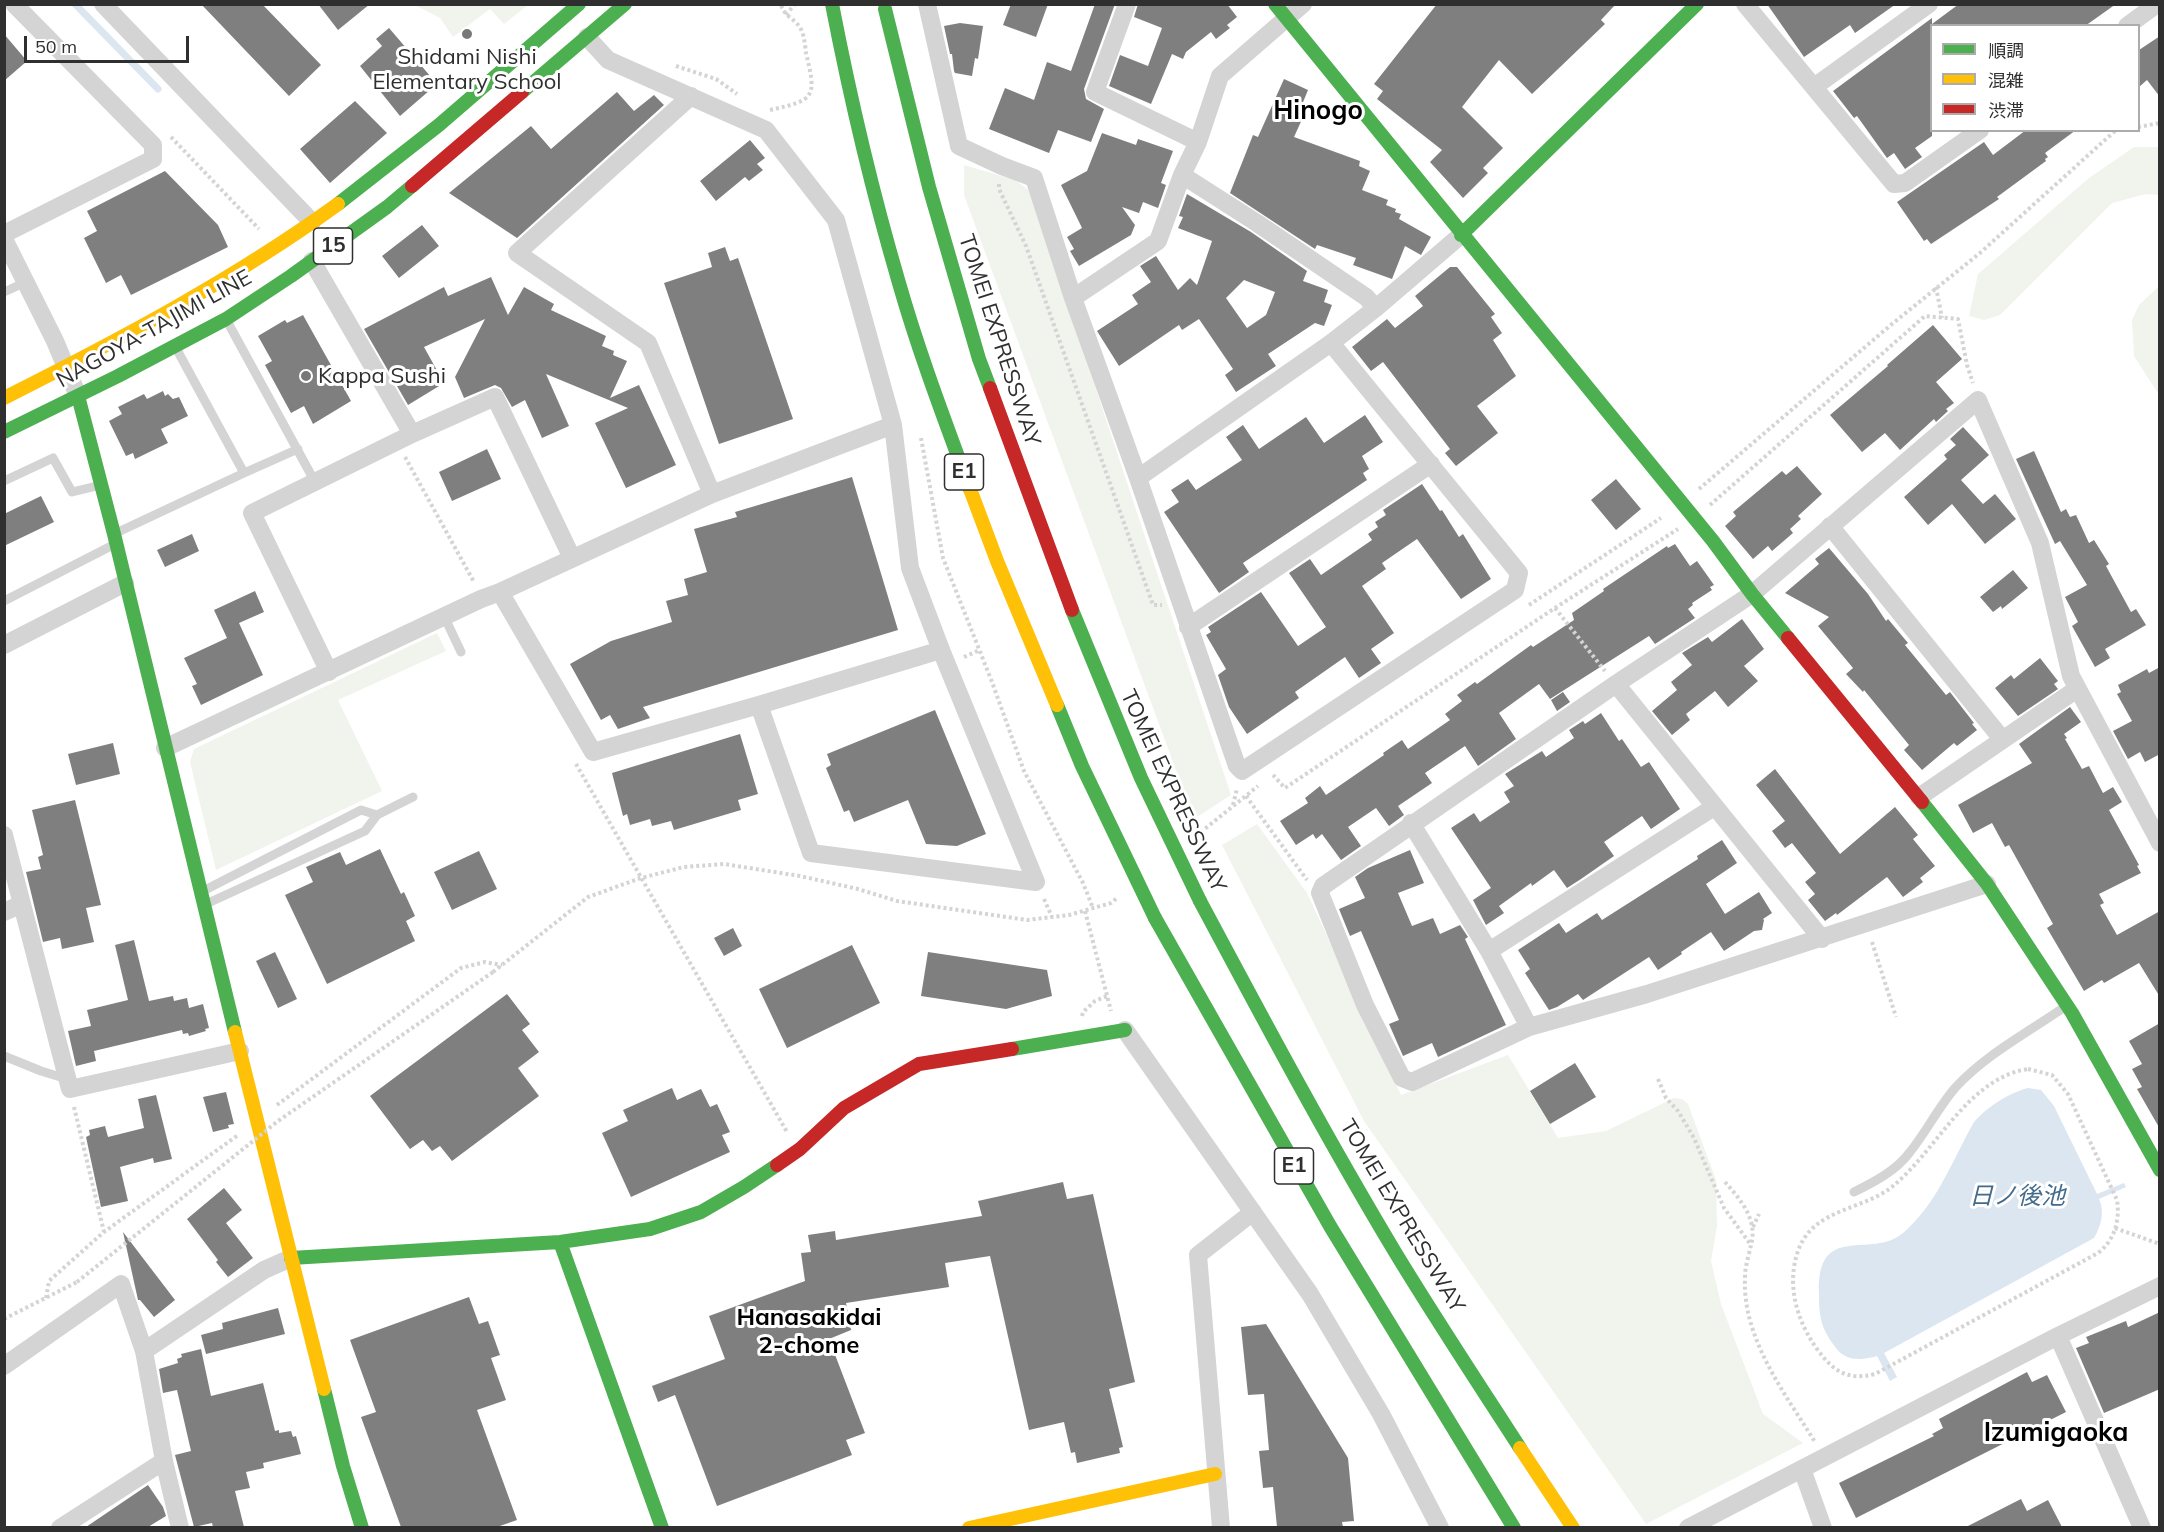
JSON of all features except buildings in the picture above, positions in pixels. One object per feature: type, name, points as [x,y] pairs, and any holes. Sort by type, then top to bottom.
[{"type":"main road","name":"NAGOYA-TAJIMI LINE","points":[[4,398],[67,367],[229,277],[312,222],[396,160],[579,4]]},
{"type":"main road","name":"NAGOYA-TAJIMI LINE","points":[[4,432],[226,319],[312,261],[387,207],[625,4]]},
{"type":"main road","name":"E1","points":[[832,4],[848,85],[899,283],[943,416],[997,561],[1077,755],[1155,918],[1239,1071],[1331,1230],[1514,1527]]},
{"type":"main road","name":"TOMEI EXPRESSWAY","points":[[884,4],[929,187],[979,359],[1066,597],[1141,778],[1200,901],[1270,1033],[1372,1213],[1574,1527]]},
{"type":"main road","points":[[1275,4],[1461,235],[1695,518],[1752,594],[1988,884],[2067,1005],[2159,1166]]},
{"type":"main road","points":[[1461,235],[1697,4]]},
{"type":"main road","points":[[78,396],[343,1466],[362,1527]]},
{"type":"main road","points":[[291,1258],[560,1242],[650,1229],[701,1212],[744,1188],[800,1149],[844,1108],[919,1064],[1125,1030]]},
{"type":"main road","points":[[560,1242],[662,1527]]},
{"type":"main road","points":[[969,1527],[1215,1474]]},
{"type":"street","points":[[4,234],[153,159],[153,145],[14,4]]},
{"type":"street","points":[[103,4],[312,222]]},
{"type":"street","points":[[927,4],[959,146],[1034,178],[1073,298],[1138,478],[1188,627],[1237,766],[1242,771],[1515,590],[1519,573],[1331,343]]},
{"type":"street","points":[[1127,4],[1095,92],[1198,142]]},
{"type":"street","points":[[1073,298],[1158,241],[1182,175],[1198,142],[1220,76],[1303,4]]},
{"type":"street","points":[[1745,4],[1894,184],[1905,183],[1977,132]]},
{"type":"street","points":[[1814,87],[1929,4]]},
{"type":"street","points":[[2130,24],[2157,4]]},
{"type":"street","points":[[587,37],[608,60],[766,130],[836,220],[893,425],[910,568],[1036,882],[811,853],[759,705]]},
{"type":"street","points":[[691,96],[518,253],[648,343],[712,494]]},
{"type":"street","points":[[1182,175],[1257,222],[1366,297],[1376,308]]},
{"type":"street","points":[[1138,478],[1331,343],[1376,308],[1461,235]]},
{"type":"street","points":[[4,239],[67,367],[78,396]]},
{"type":"street","points":[[312,261],[412,434]]},
{"type":"street","points":[[329,672],[252,513],[412,434],[495,397],[572,558]]},
{"type":"street","points":[[1988,884],[1647,994],[1529,1027],[1412,1082],[1402,1078],[1365,1005],[1320,893],[1323,886],[1411,823],[1752,594],[1978,400],[2040,543],[2077,689],[2160,843]]},
{"type":"street","points":[[165,748],[444,616],[712,494],[893,425]]},
{"type":"street","points":[[1188,627],[1431,464]]},
{"type":"street","points":[[1830,526],[2002,739]]},
{"type":"street","points":[[4,645],[125,583]]},
{"type":"street","points":[[500,592],[593,752],[941,650]]},
{"type":"street","points":[[1616,684],[1822,939]]},
{"type":"street","points":[[1919,797],[2077,689]]},
{"type":"street","points":[[1489,951],[1714,807]]},
{"type":"street","points":[[1411,823],[1489,951],[1529,1027]]},
{"type":"street","points":[[4,835],[68,1084],[240,1051]]},
{"type":"street","points":[[4,912],[22,903]]},
{"type":"street","points":[[1125,1030],[1316,1304],[1381,1414],[1440,1527]]},
{"type":"street","points":[[1221,1527],[1198,1255],[1253,1212]]},
{"type":"street","points":[[144,1351],[264,1270],[291,1258]]},
{"type":"street","points":[[4,1366],[121,1284],[144,1351],[164,1461],[180,1527]]},
{"type":"street","points":[[1688,1527],[2058,1336],[2160,1286]]},
{"type":"street","points":[[2058,1336],[2134,1525]]},
{"type":"street","points":[[60,1527],[164,1461]]},
{"type":"street","points":[[1802,1469],[1823,1527]]},
{"type":"lane","points":[[4,292],[26,282]]},
{"type":"lane","points":[[226,319],[315,482]]},
{"type":"lane","points":[[175,346],[244,473]]},
{"type":"lane","points":[[4,601],[115,539],[244,473],[298,449]]},
{"type":"lane","points":[[4,481],[53,458],[72,492],[101,484]]},
{"type":"lane","points":[[444,616],[461,652]]},
{"type":"lane","points":[[202,899],[365,831],[377,815],[412,797]]},
{"type":"lane","points":[[202,899],[361,810],[377,815]]},
{"type":"lane","points":[[1854,1192],[1885,1175],[1909,1154],[1955,1089],[1972,1072],[2067,1005]]},
{"type":"lane","points":[[4,1056],[68,1084]]},
{"type":"path","points":[[763,112],[804,101],[812,91],[812,77],[800,27],[786,15],[781,4]]},
{"type":"path","points":[[786,15],[795,4]]},
{"type":"path","points":[[2140,127],[2160,123]]},
{"type":"path","points":[[1698,490],[1936,287],[1980,253],[2114,132]]},
{"type":"path","points":[[1002,166],[999,174],[999,189],[1026,246],[1153,605],[1181,607]]},
{"type":"path","points":[[1936,287],[1942,318]]},
{"type":"path","points":[[1273,775],[1285,788],[1555,608],[1695,518],[1925,316],[1958,319],[1967,365],[1978,400]]},
{"type":"path","points":[[1555,608],[1616,684]]},
{"type":"path","points":[[1246,796],[1302,876],[1320,893]]},
{"type":"path","points":[[4,1319],[77,1282],[278,1120],[493,972],[588,897],[641,878],[684,867],[724,864],[800,876],[858,889],[897,902],[1027,920],[1069,915]]},
{"type":"path","points":[[1085,910],[1112,1013]]},
{"type":"path","points":[[1866,924],[1896,1017]]},
{"type":"path","points":[[1081,1022],[1083,1012],[1095,1001],[1107,996]]},
{"type":"path","points":[[2028,1069],[2052,1075],[2068,1094],[2117,1200],[2119,1214],[2115,1228],[2109,1242],[2098,1253],[1875,1374],[1862,1377],[1849,1376],[1827,1362],[1804,1328],[1794,1298],[1794,1263],[1800,1246],[1809,1232],[1821,1221],[1874,1198],[1893,1186],[1919,1161],[1960,1110],[2005,1074],[2016,1070],[2028,1069]]},
{"type":"path","points":[[1658,1079],[1666,1098],[1678,1111],[1694,1138],[1724,1208],[1751,1245]]},
{"type":"path","points":[[68,1084],[104,1232]]},
{"type":"path","points":[[1725,1182],[1745,1207],[1754,1235],[1745,1276],[1746,1302],[1750,1321],[1775,1377],[1815,1444]]},
{"type":"path","points":[[1752,1227],[1759,1214]]},
{"type":"path","points":[[2115,1228],[2160,1244]]},
{"type":"shaded area","points":[[415,5],[528,5],[504,24],[490,9],[453,37],[440,18]]},
{"type":"shaded area","points":[[2134,147],[2159,147],[2159,195],[2146,194],[2112,203],[2000,315],[1984,320],[1969,316],[1978,274],[2089,178]]},
{"type":"shaded area","points":[[964,165],[1015,180],[1030,191],[1231,795],[1194,819],[964,195]]},
{"type":"shaded area","points":[[2159,286],[2159,395],[2134,356],[2132,320],[2139,305]]},
{"type":"shaded area","points":[[437,633],[446,651],[338,700],[382,791],[216,870],[190,762],[194,749]]},
{"type":"shaded area","points":[[1257,824],[1307,893],[1401,1095],[1508,1055],[1558,1138],[1606,1131],[1674,1098],[1682,1099],[1688,1104],[1716,1180],[1717,1226],[1711,1261],[1721,1304],[1763,1414],[1803,1443],[1646,1524],[1364,1121],[1222,845]]},
{"type":"water","name":"日ノ後池","points":[[2028,1088],[2041,1090],[2054,1106],[2097,1194],[2124,1183],[2126,1187],[2099,1199],[2102,1209],[2101,1219],[2094,1238],[1884,1353],[1897,1377],[1890,1381],[1877,1356],[1855,1359],[1840,1353],[1827,1334],[1820,1316],[1821,1271],[1827,1257],[1836,1249],[1876,1244],[1903,1233],[1915,1222],[1935,1195],[1974,1122],[1999,1101]]},
{"type":"waterway","points":[[75,4],[158,89]]},
{"type":"traffic: fast","points":[[338,204],[439,125],[579,4]]},
{"type":"traffic: fast","points":[[522,92],[625,4]]},
{"type":"traffic: fast","points":[[832,4],[862,144],[889,248],[924,361],[970,489]]},
{"type":"traffic: fast","points":[[1275,4],[1713,541],[1788,638]]},
{"type":"traffic: fast","points":[[1461,235],[1697,4]]},
{"type":"traffic: fast","points":[[885,9],[929,187],[979,359],[990,388]]},
{"type":"traffic: fast","points":[[4,432],[118,376],[226,319],[291,276],[387,207],[412,186]]},
{"type":"traffic: fast","points":[[78,396],[114,534],[235,1032]]},
{"type":"traffic: fast","points":[[1072,610],[1141,778],[1200,901]]},
{"type":"traffic: fast","points":[[1057,705],[1082,766],[1155,918]]},
{"type":"traffic: fast","points":[[1922,802],[1987,884],[2072,1013],[2160,1170]]},
{"type":"traffic: fast","points":[[1200,901],[1295,1078],[1369,1209],[1520,1448]]},
{"type":"traffic: fast","points":[[1155,918],[1330,1226],[1514,1528]]},
{"type":"traffic: fast","points":[[1012,1049],[1125,1030]]},
{"type":"traffic: fast","points":[[291,1258],[560,1242],[650,1229],[701,1212],[777,1165]]},
{"type":"traffic: fast","points":[[560,1242],[662,1528]]},
{"type":"traffic: fast","points":[[324,1389],[343,1466],[362,1528]]},
{"type":"traffic: slow","points":[[4,398],[175,308],[258,258],[338,204]]},
{"type":"traffic: slow","points":[[970,489],[997,561],[1057,705]]},
{"type":"traffic: slow","points":[[235,1032],[324,1389]]},
{"type":"traffic: slow","points":[[1520,1448],[1573,1528]]},
{"type":"traffic: slow","points":[[969,1528],[1215,1474]]},
{"type":"traffic: jam","points":[[412,186],[522,92]]},
{"type":"traffic: jam","points":[[990,388],[1072,610]]},
{"type":"traffic: jam","points":[[1788,638],[1922,802]]},
{"type":"traffic: jam","points":[[777,1165],[800,1149],[844,1108],[919,1064],[1012,1049]]},
{"type":"place","name":"Shidami Nishi Elementary School","points":[[467,34]]},
{"type":"place","name":"Kappa Sushi","points":[[306,376]]},
{"type":"district","name":"Hinogo","points":[[1318,111]]},
{"type":"district","name":"Hanasakidai 2-chome","points":[[809,1332]]},
{"type":"district","name":"Izumigaoka","points":[[2056,1433]]}]
